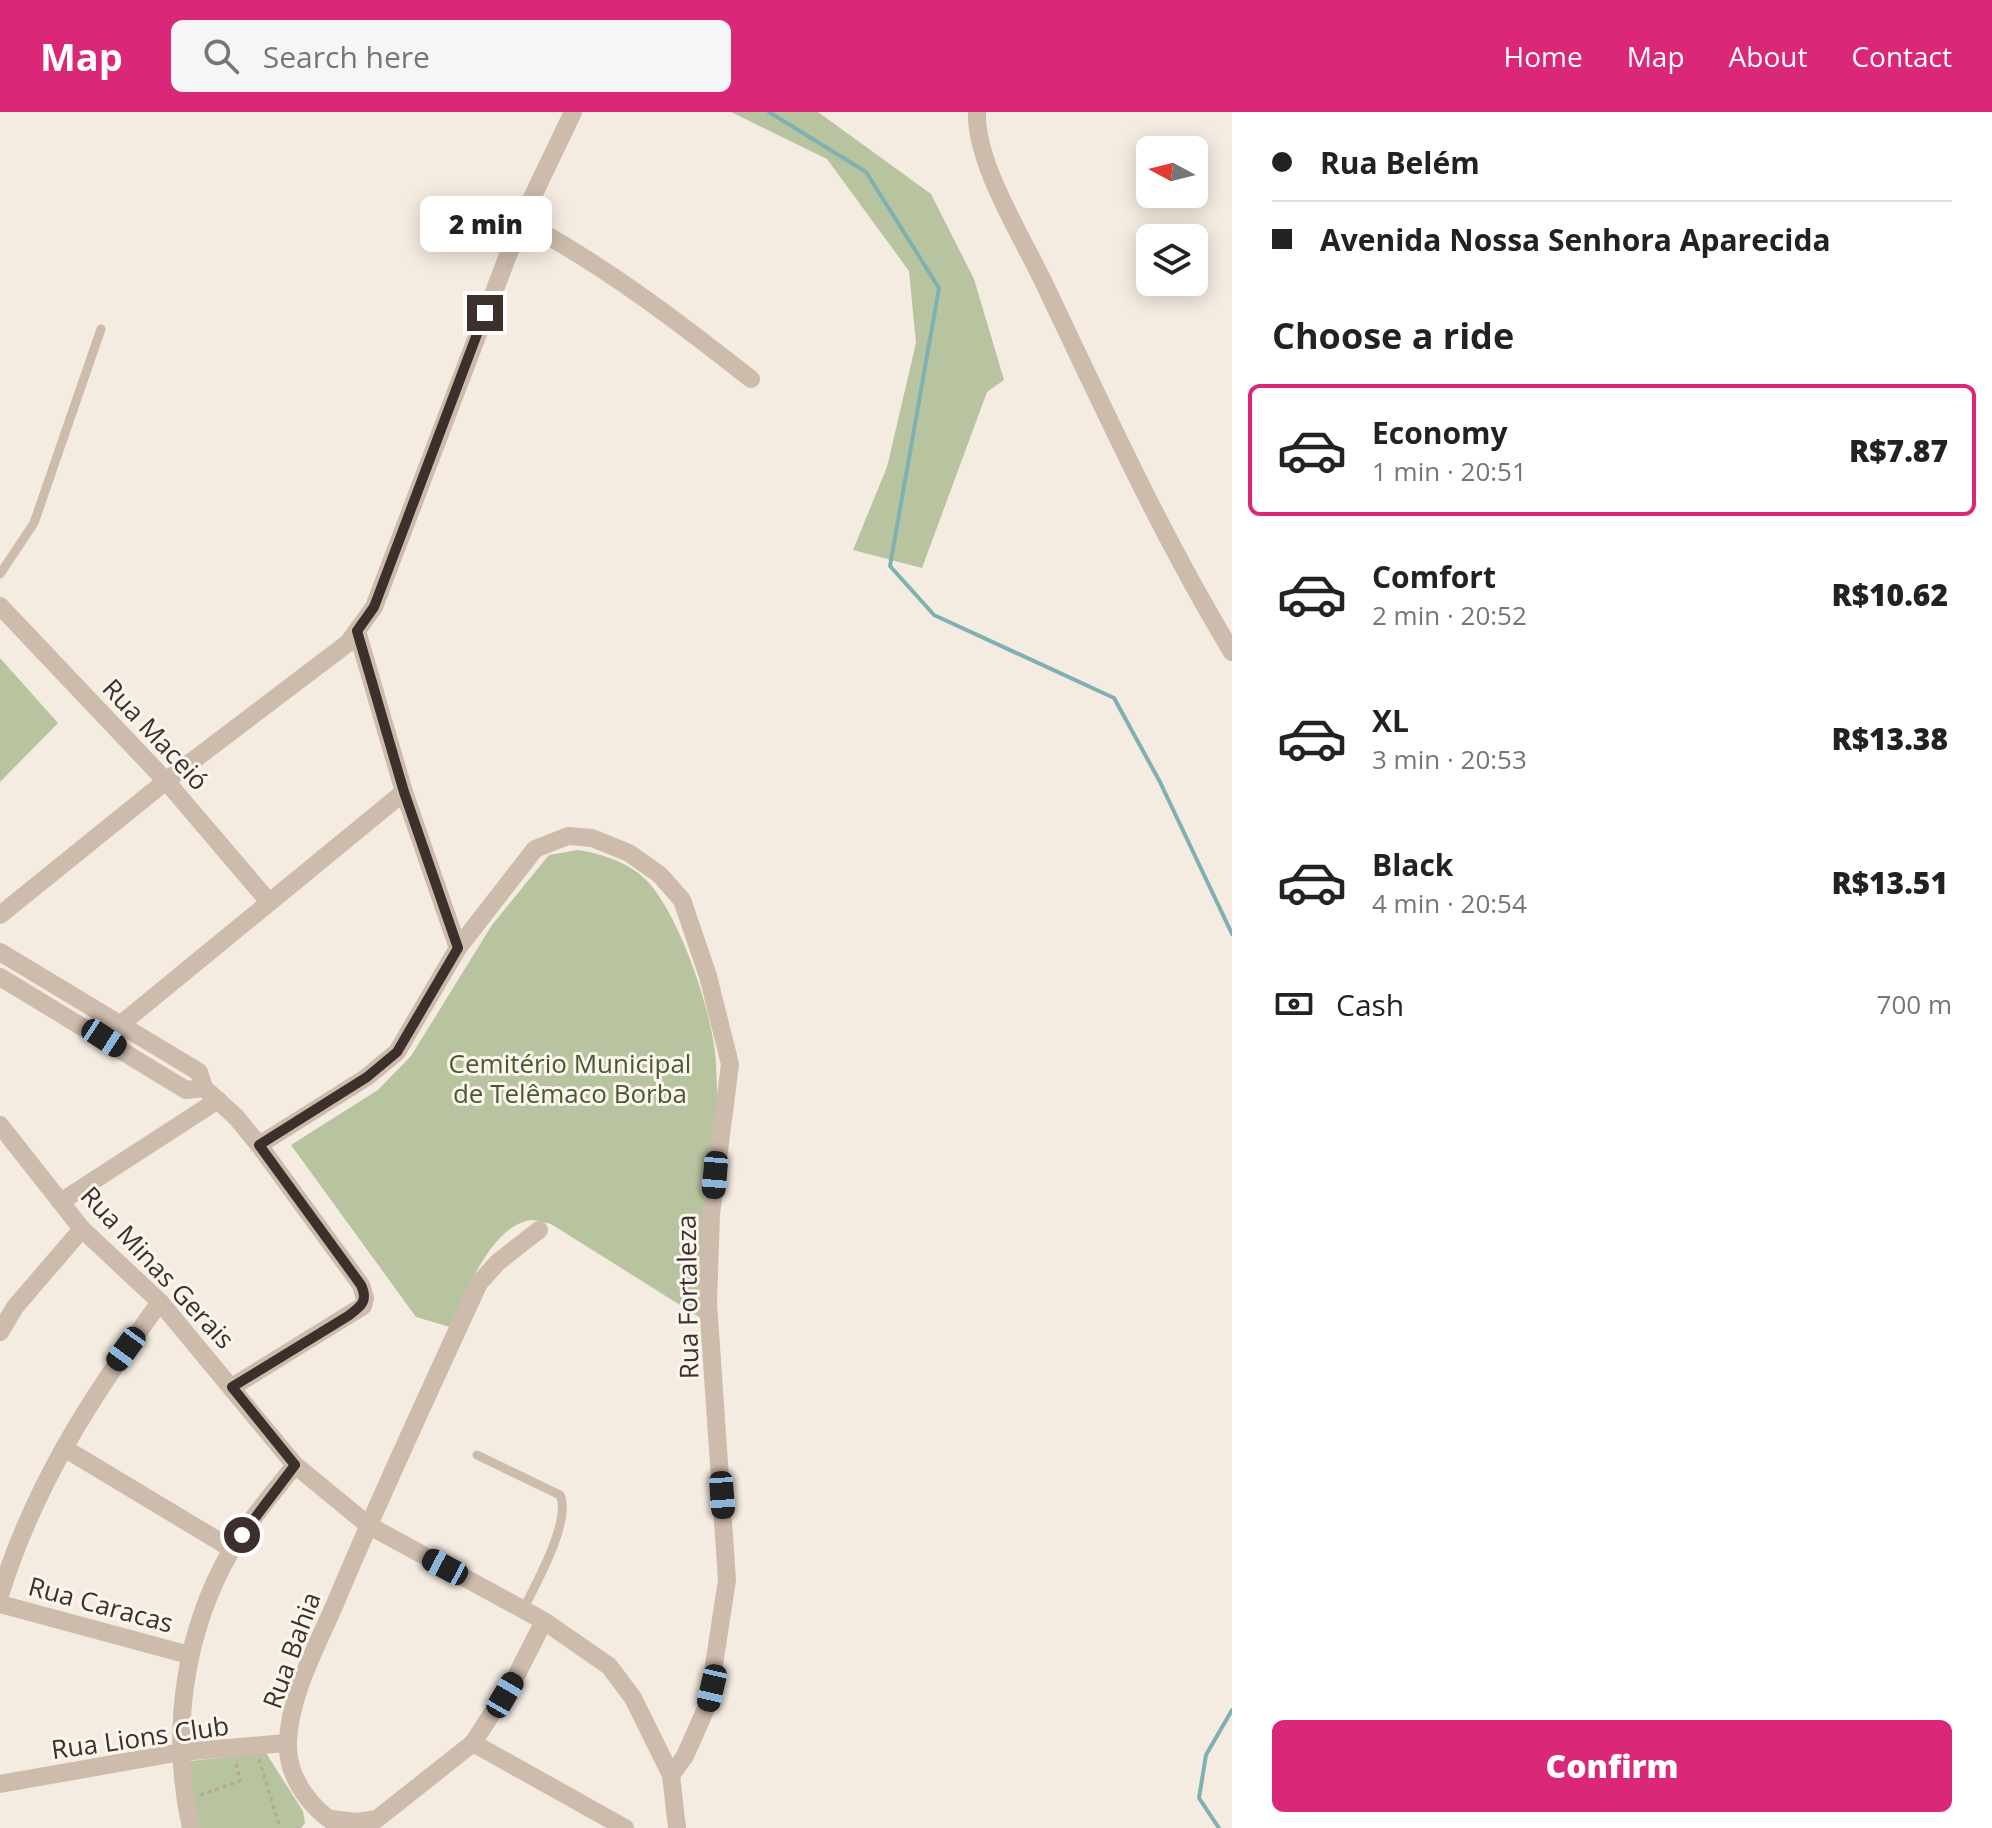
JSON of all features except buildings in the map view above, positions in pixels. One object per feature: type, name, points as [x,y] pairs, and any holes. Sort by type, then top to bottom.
[{"type":"street","points":[[0,915],[166,781],[348,643],[357,631],[374,607],[521,221],[573,112]]},
{"type":"street","points":[[977,112],[976,129],[995,180],[1130,467],[1196,593],[1232,652]]},
{"type":"street","points":[[521,221],[574,249],[658,306],[751,379]]},
{"type":"street","name":"Rua Maceió","points":[[0,606],[166,781],[269,902]]},
{"type":"street","points":[[357,631],[404,792],[458,948]]},
{"type":"street","points":[[104,1038],[404,792]]},
{"type":"street","name":"Rua Fortaleza","points":[[259,1145],[367,1077],[397,1052],[458,948],[535,849],[568,836],[592,838],[629,853],[660,875],[682,900],[708,976],[730,1064],[711,1214],[708,1303],[727,1580],[708,1704],[685,1756],[671,1775]]},
{"type":"street","points":[[0,952],[193,1067],[211,1094],[259,1145],[361,1285],[365,1298],[363,1306],[232,1387]]},
{"type":"street","points":[[0,977],[186,1090],[211,1094]]},
{"type":"street","points":[[62,1201],[211,1094]]},
{"type":"street","name":"Rua Minas Gerais","points":[[0,1125],[82,1229],[160,1302],[295,1465],[368,1525],[544,1621],[609,1666],[633,1698],[671,1775],[677,1828]]},
{"type":"street","points":[[0,1332],[15,1307],[82,1229]]},
{"type":"street","name":"Rua Bahia","points":[[322,1823],[292,1772],[287,1743],[303,1680],[368,1525],[479,1283],[498,1262],[539,1230]]},
{"type":"street","points":[[0,1595],[38,1495],[92,1395],[160,1302]]},
{"type":"street","points":[[64,1448],[232,1549]]},
{"type":"street","points":[[191,1828],[181,1752],[189,1655],[232,1549],[295,1465]]},
{"type":"street","name":"Rua Caracas","points":[[0,1604],[189,1655]]},
{"type":"street","points":[[322,1823],[377,1819],[473,1743],[516,1676],[544,1621]]},
{"type":"street","name":"Rua Lions Club","points":[[0,1784],[181,1752],[287,1743]]},
{"type":"street","points":[[473,1743],[625,1828]]},
{"type":"street","points":[[322,1823],[343,1828]]},
{"type":"lane","points":[[0,574],[34,523],[101,329]]},
{"type":"lane","points":[[477,1455],[560,1495],[564,1504],[562,1522],[523,1610]]},
{"type":"path","points":[[255,1747],[280,1828]]},
{"type":"path","points":[[185,1800],[240,1781],[232,1749]]},
{"type":"green space","points":[[731,112],[818,112],[931,194],[974,279],[1004,380],[987,392],[922,568],[853,550],[887,467],[916,343],[909,271],[827,159]]},
{"type":"green space","points":[[0,658],[58,723],[0,782]]},
{"type":"green space","name":"Cemitério Municipal de Telêmaco Borba","points":[[578,850],[616,860],[649,883],[684,943],[709,1021],[716,1064],[717,1128],[704,1320],[551,1224],[532,1220],[517,1224],[492,1247],[450,1327],[416,1317],[291,1145],[378,1090],[411,1056],[492,925],[549,855]]},
{"type":"green space","points":[[266,1753],[303,1811],[305,1823],[301,1828],[196,1828],[190,1761]]},
{"type":"waterway","points":[[769,112],[866,172],[939,288],[890,566],[934,615],[1114,698],[1160,782],[1232,934]]},
{"type":"waterway","points":[[1219,1828],[1199,1798],[1206,1755],[1232,1710]]},
{"type":"route","points":[[242,1535],[295,1465],[232,1387],[363,1306],[365,1298],[361,1285],[259,1145],[367,1077],[397,1052],[458,948],[404,792],[357,631],[374,607],[485,313]]}]
